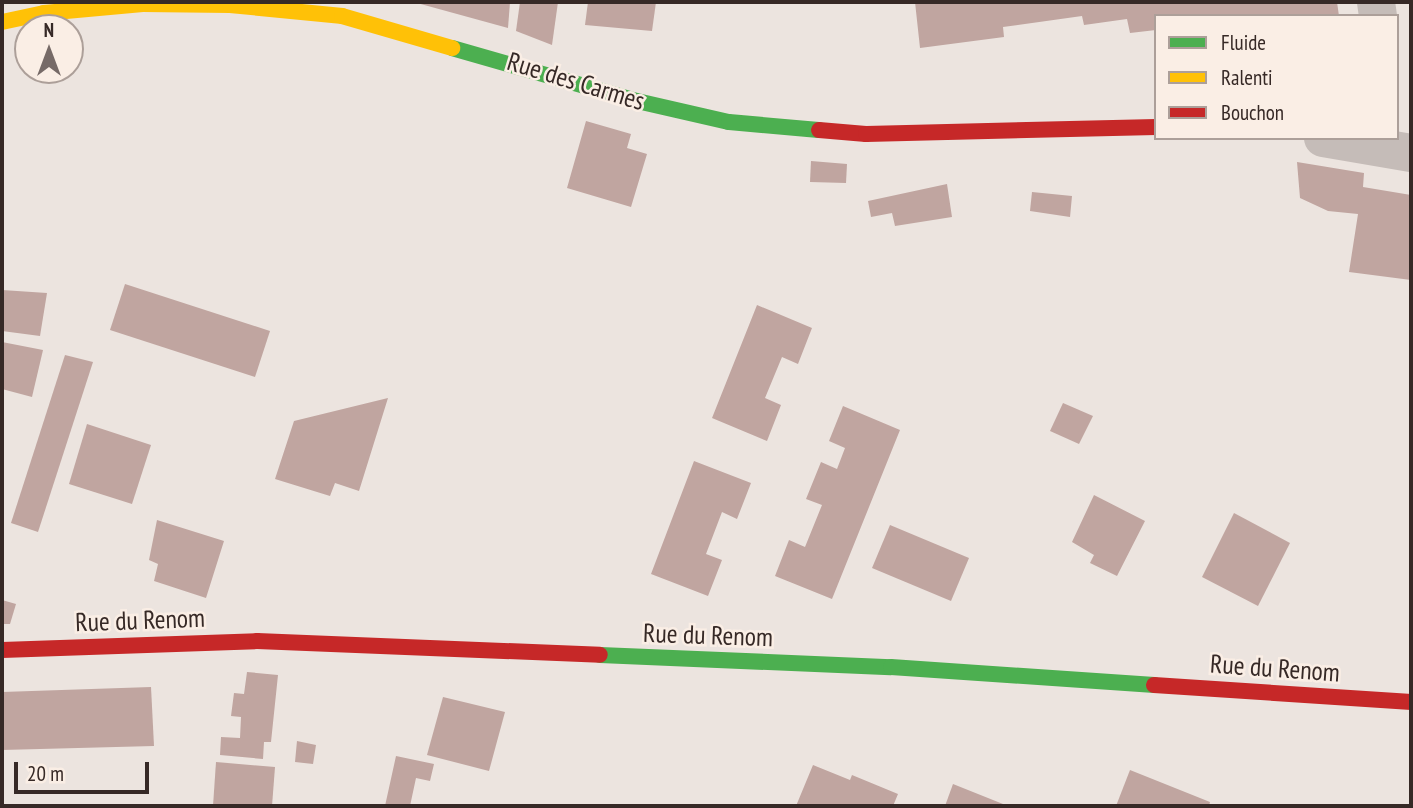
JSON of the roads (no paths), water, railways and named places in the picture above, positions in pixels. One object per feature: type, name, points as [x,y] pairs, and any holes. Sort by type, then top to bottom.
[{"type":"street","name":"Rue des Carmes","points":[[2,22],[143,4],[230,5],[342,16],[637,101],[729,122],[866,134],[1154,127]]},
{"type":"street","points":[[1340,140],[1393,146]]},
{"type":"street","name":"Rue du Renom","points":[[2,649],[257,641],[891,667],[1411,702]]}]
